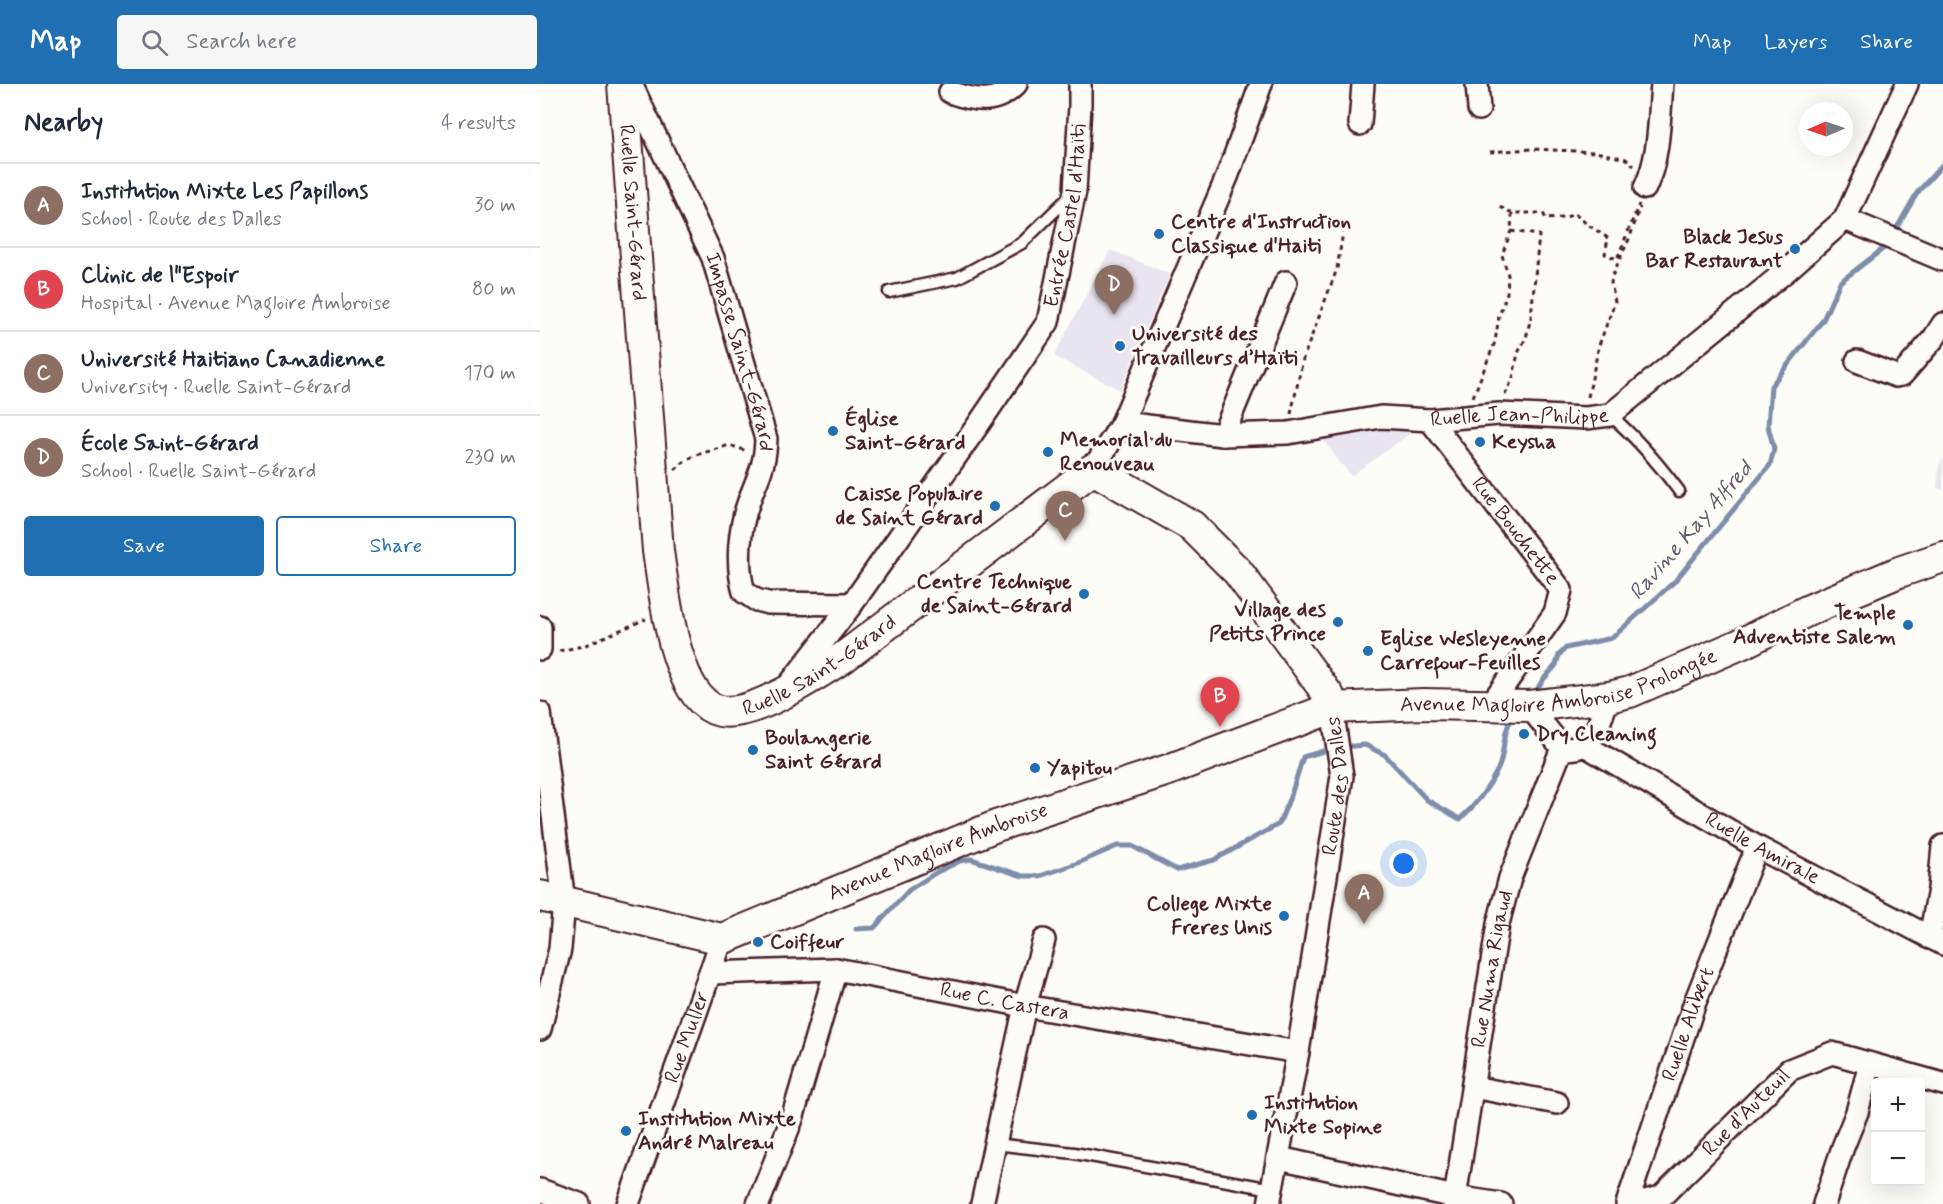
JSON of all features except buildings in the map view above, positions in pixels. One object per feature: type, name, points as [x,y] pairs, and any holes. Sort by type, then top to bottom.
[{"type":"street","name":"Ruelle Saint-Gérard","points":[[623,84],[654,513],[667,611],[680,664],[690,686],[701,702],[720,711],[745,709],[804,683],[844,657],[1093,469],[1122,423],[1227,177],[1261,84]]},
{"type":"street","name":"Impasse Saint-Gérard","points":[[631,84],[713,258],[766,439],[766,458],[744,519],[739,575],[744,592],[756,600],[768,603],[852,604]]},
{"type":"street","points":[[950,92],[969,99],[983,100],[1006,94],[1016,84]]},
{"type":"street","name":"Entrée Castel d'Haïti","points":[[781,695],[852,604],[978,425],[1047,322],[1075,191],[1080,84]]},
{"type":"street","points":[[1360,124],[1363,84]]},
{"type":"street","points":[[1477,84],[1479,109]]},
{"type":"street","points":[[1649,180],[1658,138],[1662,84]]},
{"type":"street","name":"Ruelle Jean-Philippe","points":[[1122,423],[1222,435],[1288,433],[1381,417],[1430,420],[1499,414],[1586,418],[1610,415],[1786,271],[1845,219],[1907,84]]},
{"type":"street","points":[[1845,219],[1943,260]]},
{"type":"street","points":[[1222,435],[1286,282]]},
{"type":"street","points":[[1857,361],[1896,376],[1902,375],[1943,324]]},
{"type":"street","name":"Rue Bouchette","points":[[1430,420],[1561,590],[1556,613],[1491,704]]},
{"type":"street","name":"Route des Dalles","points":[[1093,469],[1192,526],[1238,572],[1329,696],[1332,708],[1342,776],[1298,1052],[1271,1196]]},
{"type":"street","name":"Avenue Magloire Ambroise Prolongée","points":[[1332,708],[1390,705],[1528,706],[1609,697],[1630,692],[1809,610],[1879,580],[1943,557]]},
{"type":"street","points":[[540,627],[545,651]]},
{"type":"street","points":[[1528,706],[1562,748],[1570,750],[1586,746],[1592,739],[1609,697]]},
{"type":"street","name":"Avenue Magloire Ambroise","points":[[722,939],[996,826],[1168,770],[1332,708]]},
{"type":"street","points":[[540,713],[552,899],[560,949],[540,1029]]},
{"type":"street","name":"Ruelle Amirale","points":[[1586,746],[1757,847],[1936,941]]},
{"type":"street","name":"Rue Numa Rigaud","points":[[1455,1200],[1498,924],[1510,878],[1562,748]]},
{"type":"street","points":[[1936,941],[1943,846]]},
{"type":"street","name":"Ruelle Alibert","points":[[1627,1204],[1695,1002],[1757,847]]},
{"type":"street","points":[[552,899],[722,939]]},
{"type":"street","name":"Rue Muller","points":[[628,1204],[722,939]]},
{"type":"street","points":[[982,1204],[1025,1006],[1044,940]]},
{"type":"street","points":[[758,1204],[792,1119],[836,969]]},
{"type":"street","name":"Rue C. Castera","points":[[710,973],[836,969],[1025,1006],[1298,1052]]},
{"type":"street","name":"Rue d'Auteuil","points":[[1634,1204],[1661,1197],[1789,1070],[1832,1053],[1943,1084]]},
{"type":"street","points":[[1824,1204],[1857,1112],[1870,1064]]},
{"type":"street","points":[[1473,1087],[1557,1102]]},
{"type":"street","points":[[1279,1158],[1455,1200],[1501,1204]]},
{"type":"street","points":[[540,1190],[579,1204]]},
{"type":"lane","points":[[889,292],[957,278],[1022,243],[1075,191]]},
{"type":"lane","points":[[1610,415],[1634,435],[1679,491]]},
{"type":"lane","points":[[995,1144],[1074,1153],[1271,1196]]},
{"type":"path","points":[[1490,152],[1532,149],[1596,152],[1626,159],[1649,180]]},
{"type":"path","points":[[1500,207],[1512,213],[1543,213],[1546,219],[1563,218],[1575,214],[1608,238],[1605,254],[1617,260],[1649,180]]},
{"type":"path","points":[[1586,418],[1588,396],[1599,345],[1615,303],[1611,282],[1613,274],[1630,237],[1649,180]]},
{"type":"path","points":[[1467,416],[1495,342],[1499,316],[1507,293],[1508,274],[1502,255],[1511,231],[1512,213]]},
{"type":"path","points":[[1499,414],[1532,317],[1539,235],[1511,231]]},
{"type":"path","points":[[1288,433],[1297,380],[1317,317],[1337,269],[1343,232]]},
{"type":"path","points":[[672,478],[676,470],[691,457],[729,445],[766,458]]},
{"type":"path","points":[[545,651],[583,646],[667,611]]},
{"type":"shaded area","points":[[1110,250],[1170,274],[1120,390],[1054,356]]},
{"type":"shaded area","points":[[1405,425],[1412,432],[1351,476],[1319,435]]},
{"type":"shaded area","points":[[1943,458],[1943,490],[1937,488],[1939,466]]},
{"type":"waterway","name":"Ravine Kay Alfred","points":[[1894,233],[1917,193],[1943,164]]},
{"type":"waterway","name":"Ravine Kay Alfred","points":[[1535,693],[1566,648],[1612,638],[1675,581],[1770,465],[1774,449],[1768,426],[1771,386],[1823,320],[1840,282],[1884,248],[1887,243]]},
{"type":"waterway","name":"Ravine Kay Alfred","points":[[1343,747],[1365,745],[1385,755],[1427,800],[1460,819],[1481,796],[1498,769],[1507,728],[1514,716]]},
{"type":"waterway","name":"Ravine Kay Alfred","points":[[856,929],[874,928],[909,890],[937,872],[960,861],[971,859],[1023,876],[1040,876],[1117,846],[1132,846],[1177,870],[1214,860],[1279,824],[1303,757],[1334,748]]},
{"type":"place","name":"Centre d'Instruction Classique d'Haiti","points":[[1159,234]]},
{"type":"place","name":"Black Jesus Bar Restaurant","points":[[1795,249]]},
{"type":"place","name":"École Saint-Gérard","points":[[1114,315]]},
{"type":"place","name":"Université des Travailleurs d’Haïti","points":[[1120,346]]},
{"type":"place","name":"Église Saint-Gérard","points":[[833,431]]},
{"type":"place","name":"Keysha","points":[[1480,442]]},
{"type":"place","name":"Memorial du Renouveau","points":[[1048,452]]},
{"type":"place","name":"Caisse Populaire de Saint Gérard","points":[[995,506]]},
{"type":"place","name":"Université Haitiano Canadienne","points":[[1065,541]]},
{"type":"place","name":"Centre Technique de Saint-Gérard","points":[[1084,594]]},
{"type":"place","name":"Village des Petits Prince","points":[[1338,622]]},
{"type":"place","name":"Temple Adventiste Salem","points":[[1908,625]]},
{"type":"place","name":"Eglise Wesleyenne Carrefour-Feuilles","points":[[1368,651]]},
{"type":"place","name":"Clinic de l\"Espoir","points":[[1220,727]]},
{"type":"place","name":"Dry Cleaning","points":[[1524,734]]},
{"type":"place","name":"Boulangerie Saint Gérard","points":[[753,750]]},
{"type":"place","name":"Yapitou","points":[[1035,768]]},
{"type":"place","name":"College Mixte Freres Unis","points":[[1284,916]]},
{"type":"place","name":"Institution Mixte Les Papillons","points":[[1364,924]]},
{"type":"place","name":"Coiffeur","points":[[758,942]]},
{"type":"place","name":"Institution Mixte Sopine","points":[[1252,1115]]},
{"type":"place","name":"Institution Mixte André Malreau","points":[[626,1131]]}]
